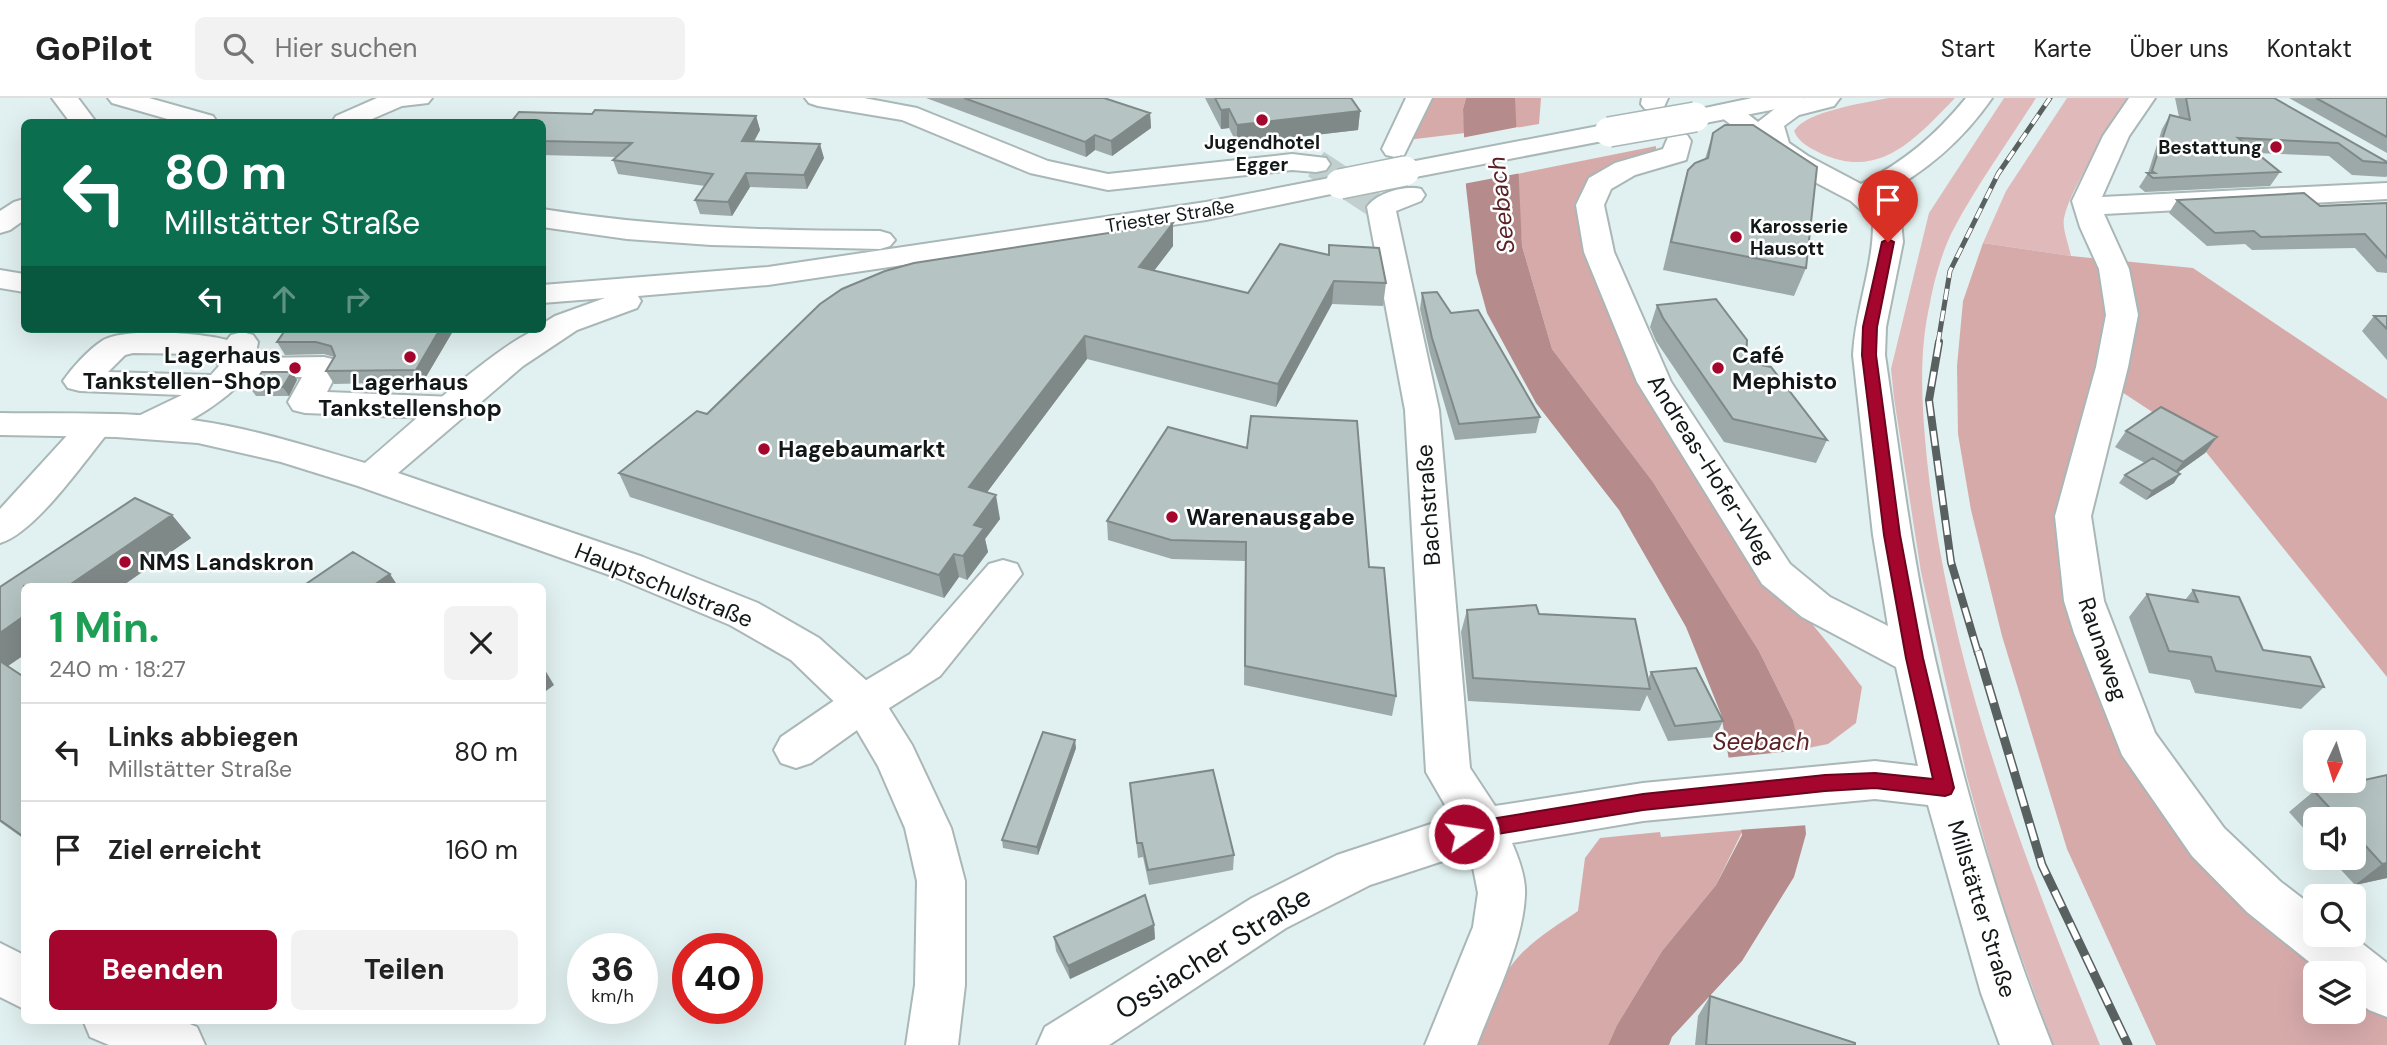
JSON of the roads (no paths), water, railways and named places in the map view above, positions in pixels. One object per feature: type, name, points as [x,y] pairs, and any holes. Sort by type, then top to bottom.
[{"type":"street","points":[[65,98],[81,119]]},
{"type":"street","points":[[121,98],[194,119]]},
{"type":"street","points":[[352,119],[398,98],[419,98]]},
{"type":"street","points":[[818,98],[908,113],[1040,167],[1108,182],[1292,162],[1315,164]]},
{"type":"street","points":[[908,113],[931,98]]},
{"type":"street","points":[[1395,149],[1419,98]]},
{"type":"street","name":"Triester Straße","points":[[546,294],[768,276],[1206,211],[1686,129],[1726,111],[1791,98]]},
{"type":"street","points":[[1777,148],[1770,124],[1790,109],[1825,101],[1827,98]]},
{"type":"street","points":[[1861,195],[1903,173],[1949,136],[1979,98]]},
{"type":"street","points":[[2143,98],[2116,136],[2086,201],[2106,206],[2387,191]]},
{"type":"street","name":"Millstätter Straße","points":[[1726,111],[1798,162],[1861,195],[1880,211],[1887,221],[1888,242],[1870,327],[1869,355],[1892,535],[1914,658],[1945,788],[2006,993],[2026,1045]]},
{"type":"street","name":"Andreas-Hofer-Weg","points":[[1686,129],[1676,154],[1625,169],[1600,184],[1590,205],[1599,252],[1654,382],[1776,574],[1816,607],[1914,658]]},
{"type":"street","name":"Bachstraße","points":[[1389,201],[1422,410],[1448,772],[1485,828],[1498,867],[1502,893],[1497,927],[1451,1045]]},
{"type":"street","name":"Raunaweg","points":[[2086,201],[2094,227],[2114,269],[2122,315],[2112,367],[2073,516],[2084,601],[2094,633],[2137,742],[2208,842],[2264,897],[2387,993]]},
{"type":"street","points":[[0,224],[21,210]]},
{"type":"street","points":[[546,219],[610,229],[738,239],[1012,241]]},
{"type":"street","points":[[0,279],[21,282]]},
{"type":"street","points":[[546,332],[592,312],[677,285]]},
{"type":"street","points":[[142,428],[230,377],[242,343],[236,333]]},
{"type":"street","points":[[371,477],[454,408],[519,344],[544,333]]},
{"type":"street","points":[[80,381],[230,377],[324,367],[305,402],[454,408]]},
{"type":"street","name":"Hauptschulstraße","points":[[0,424],[142,428],[198,432],[241,440],[371,477],[629,567],[744,614],[804,649],[863,703],[897,758],[935,850],[940,881],[940,985],[932,1045]]},
{"type":"street","points":[[0,530],[28,504],[94,426]]},
{"type":"street","points":[[796,750],[863,703],[925,665],[1003,574]]},
{"type":"street","name":"Ossiacher Straße","points":[[1063,1045],[1269,913],[1354,870],[1422,846],[1485,828],[1643,802],[1875,780],[1945,788]]},
{"type":"street","points":[[0,966],[21,983]]},
{"type":"street","points":[[119,1024],[179,1045]]},
{"type":"water","name":"Seebach","points":[[1466,98],[1515,98],[1522,246],[1552,349],[1653,482],[1759,651],[1793,720],[1797,738],[1806,834],[1794,877],[1742,961],[1672,1037],[1669,1045],[1608,1045],[1617,1025],[1662,951],[1716,885],[1742,835],[1721,714],[1686,627],[1619,510],[1536,403],[1487,313],[1476,273],[1466,187],[1463,109]]},
{"type":"tunnel","points":[[1316,164],[1374,202]]},
{"type":"railway","points":[[1938,343],[1950,271],[1998,174],[2050,98]]},
{"type":"railway","points":[[1939,342],[1929,400],[1951,562],[1978,653]]},
{"type":"railway","points":[[1978,651],[2042,865],[2128,1045]]},
{"type":"place","name":"Jugendhotel Egger","points":[[1262,120]]},
{"type":"place","name":"Bestattung","points":[[2276,147]]},
{"type":"place","name":"Karosserie Hausott","points":[[1736,237]]},
{"type":"place","name":"Lagerhaus Tankstellenshop","points":[[410,357]]},
{"type":"place","name":"Lagerhaus Tankstellen-Shop","points":[[295,368]]},
{"type":"place","name":"Café Mephisto","points":[[1718,368]]},
{"type":"place","name":"Hagebaumarkt","points":[[764,449]]},
{"type":"place","name":"Warenausgabe","points":[[1172,517]]},
{"type":"place","name":"NMS Landskron","points":[[125,562]]}]
